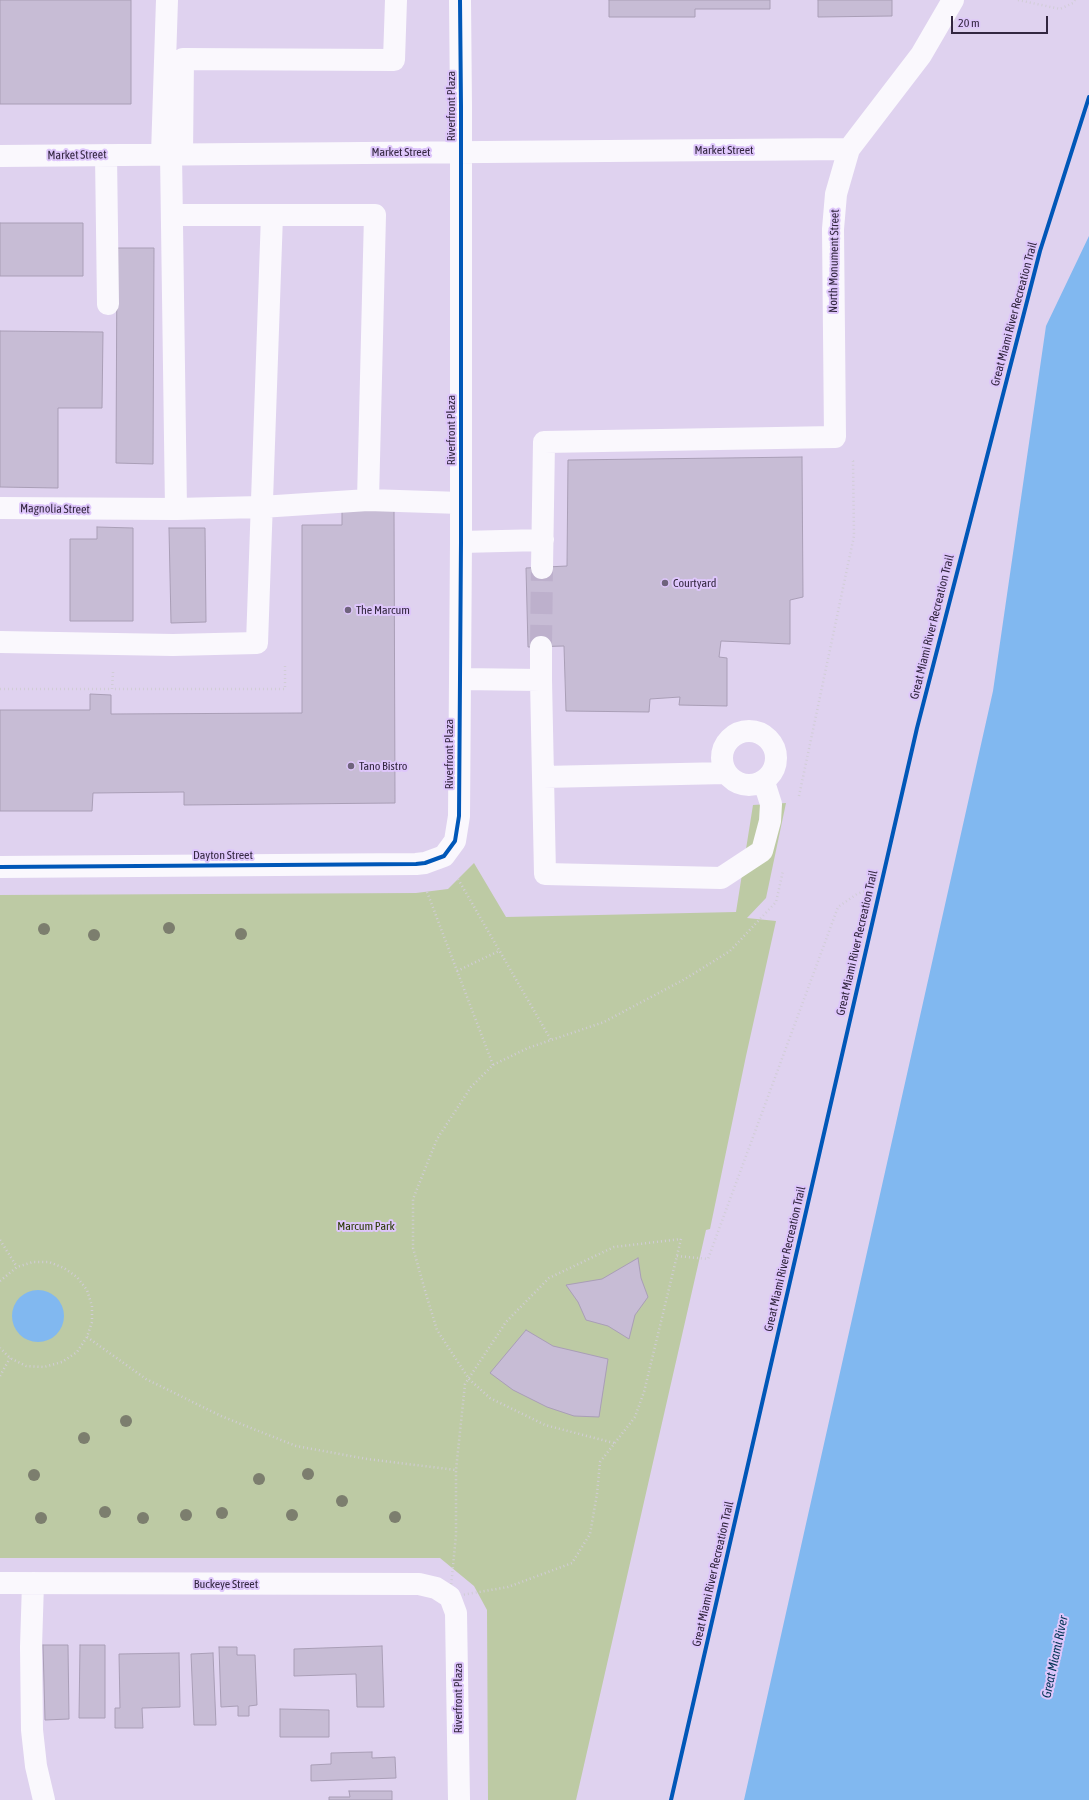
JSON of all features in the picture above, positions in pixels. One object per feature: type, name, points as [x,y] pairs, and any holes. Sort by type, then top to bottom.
[{"type":"street","points":[[167,0],[172,154],[176,508]]},
{"type":"street","points":[[172,154],[183,59],[394,60],[396,0]]},
{"type":"street","name":"Riverfront Plaza","points":[[444,856],[455,841],[459,816],[461,542],[460,0]]},
{"type":"street","name":"North Monument Street","points":[[835,437],[833,229],[836,194],[849,149],[921,55],[953,0]]},
{"type":"street","name":"Market Street","points":[[0,156],[849,149]]},
{"type":"street","points":[[106,154],[108,304]]},
{"type":"street","points":[[172,215],[375,215],[368,500]]},
{"type":"street","points":[[0,642],[257,643],[272,215]]},
{"type":"street","points":[[542,568],[544,442],[835,437]]},
{"type":"street","name":"Magnolia Street","points":[[0,508],[111,509],[261,507],[368,500],[461,503]]},
{"type":"street","points":[[461,542],[543,540]]},
{"type":"street","points":[[541,647],[546,874],[721,878],[762,851],[770,821],[770,804],[764,782]]},
{"type":"street","points":[[460,679],[541,680]]},
{"type":"street","points":[[745,731],[756,731],[766,736],[773,744],[777,754],[774,769],[764,782],[754,786],[743,785],[733,780],[726,773],[722,763],[723,752],[727,742],[735,735],[745,731]]},
{"type":"street","points":[[544,777],[726,773]]},
{"type":"street","name":"Dayton Street","points":[[0,867],[416,864],[426,863],[444,856]]},
{"type":"street","name":"Buckeye Street","points":[[0,1583],[419,1584],[436,1588],[450,1597]]},
{"type":"street","points":[[33,1583],[31,1647],[32,1730],[36,1766],[44,1800]]},
{"type":"street","name":"Riverfront Plaza","points":[[450,1597],[456,1613],[458,1632],[459,1800]]},
{"type":"path","points":[[1018,0],[1060,9],[1073,3],[1075,0]]},
{"type":"path","points":[[798,801],[854,536],[853,462],[835,437]]},
{"type":"path","points":[[112,689],[113,643]]},
{"type":"path","points":[[0,689],[285,689],[285,663]]},
{"type":"path","points":[[444,856],[551,1040]]},
{"type":"path","points":[[416,864],[493,1065]]},
{"type":"path","points":[[614,1443],[546,1425],[490,1398],[469,1379],[437,1330],[432,1316],[413,1248],[413,1199],[437,1139],[471,1087],[493,1065],[528,1048],[604,1022],[685,979],[730,951],[776,902],[784,864]]},
{"type":"path","points":[[677,1256],[708,1259],[838,907],[856,894],[881,885]]},
{"type":"path","points":[[457,971],[499,951]]},
{"type":"path","points":[[681,1239],[644,1392],[635,1417],[600,1462],[597,1494],[590,1534],[572,1563],[508,1586],[450,1597],[456,1535],[456,1470],[465,1384],[469,1379],[506,1322],[549,1278],[614,1247],[681,1239]]},
{"type":"path","points":[[0,1240],[18,1267]]},
{"type":"path","points":[[0,1281],[18,1267],[33,1262],[49,1262],[64,1268],[77,1277],[87,1290],[92,1306],[92,1322],[87,1337],[77,1352],[62,1362],[44,1367],[26,1366],[10,1358],[0,1348]]},
{"type":"path","points":[[87,1337],[146,1379],[221,1416],[296,1446],[368,1459],[456,1470]]},
{"type":"path","points":[[0,1376],[10,1358]]},
{"type":"green space","name":"Marcum Park","points":[[786,803],[766,898],[747,918],[776,921],[710,1229],[706,1230],[576,1800],[488,1800],[487,1610],[474,1586],[440,1558],[0,1558],[0,895],[416,893],[448,889],[474,863],[506,917],[736,912],[753,805]]},
{"type":"water","name":"Great Miami River","points":[[1089,236],[1089,1800],[744,1800],[993,691],[1046,326]]},
{"type":"water","points":[[33,1290],[43,1290],[57,1297],[64,1311],[64,1321],[57,1335],[43,1342],[33,1342],[23,1338],[16,1331],[12,1321],[12,1311],[16,1301],[23,1294]]},
{"type":"building","points":[[0,0],[131,0],[131,104],[0,104]]},
{"type":"building","points":[[609,0],[770,0],[770,9],[695,9],[695,17],[609,17]]},
{"type":"building","points":[[818,0],[892,0],[892,16],[818,17]]},
{"type":"building","points":[[0,223],[83,223],[83,276],[0,276]]},
{"type":"building","points":[[117,248],[154,248],[153,464],[116,463]]},
{"type":"building","points":[[0,331],[103,332],[102,408],[58,408],[58,488],[0,487]]},
{"type":"building","name":"Courtyard","points":[[802,457],[803,597],[790,600],[790,644],[721,641],[719,657],[727,658],[727,706],[679,705],[680,697],[650,699],[649,712],[566,711],[564,646],[528,647],[526,568],[567,566],[568,460]]},
{"type":"building","name":"The Marcum","points":[[342,507],[394,507],[395,803],[184,805],[184,792],[93,793],[92,811],[0,811],[0,710],[90,710],[90,694],[111,695],[111,714],[302,713],[302,525],[342,525]]},
{"type":"building","points":[[97,527],[133,528],[133,621],[70,621],[70,539],[97,539]]},
{"type":"building","points":[[169,528],[205,528],[206,622],[171,623]]},
{"type":"building","points":[[638,1258],[641,1278],[648,1297],[635,1315],[629,1339],[608,1326],[586,1320],[578,1302],[566,1285],[602,1279]]},
{"type":"building","points":[[526,1330],[553,1346],[608,1359],[599,1417],[574,1416],[547,1407],[513,1390],[490,1373]]},
{"type":"building","points":[[43,1645],[68,1645],[69,1719],[45,1720]]},
{"type":"building","points":[[80,1645],[105,1645],[105,1718],[79,1718]]},
{"type":"building","points":[[382,1646],[384,1707],[357,1707],[356,1674],[294,1676],[294,1649]]},
{"type":"building","points":[[219,1647],[237,1647],[237,1655],[255,1655],[257,1705],[249,1706],[249,1716],[238,1716],[238,1706],[221,1707]]},
{"type":"building","points":[[179,1653],[180,1707],[142,1708],[143,1728],[115,1728],[115,1708],[120,1708],[119,1654]]},
{"type":"building","points":[[213,1653],[216,1725],[194,1725],[191,1654]]},
{"type":"building","points":[[280,1709],[329,1710],[329,1737],[280,1737]]},
{"type":"building","points":[[372,1752],[372,1758],[395,1757],[396,1778],[311,1781],[311,1765],[331,1764],[331,1753]]},
{"type":"building","points":[[349,1791],[392,1791],[392,1800],[329,1800],[329,1797],[350,1797]]},
{"type":"tunnel","points":[[541,647],[542,568]]},
{"type":"cycle path","points":[[0,867],[416,864],[425,863],[444,856],[455,841],[459,816],[461,542],[460,0]]},
{"type":"cycle path","name":"Great Miami River Recreation Trail","points":[[671,1800],[917,728],[1040,251],[1089,97]]},
{"type":"place","name":"Courtyard","points":[[665,583]]},
{"type":"place","name":"The Marcum","points":[[348,610]]},
{"type":"place","name":"Tano Bistro","points":[[351,766]]}]
